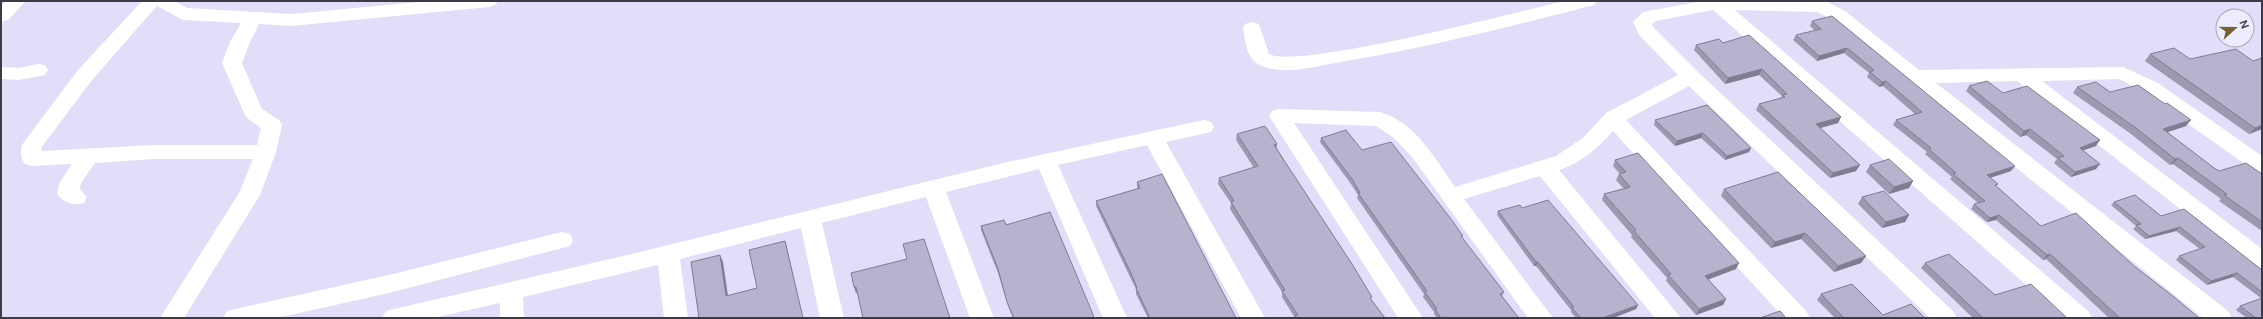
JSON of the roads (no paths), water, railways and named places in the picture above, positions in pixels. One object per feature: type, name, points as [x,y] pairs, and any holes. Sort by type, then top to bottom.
[{"type":"street","points":[[1,16],[18,1]]},
{"type":"street","points":[[152,1],[85,75],[31,147],[32,159],[154,152],[266,152]]},
{"type":"street","points":[[162,1],[183,14],[291,20],[489,1]]},
{"type":"street","points":[[1252,28],[1258,52],[1262,58],[1267,61],[1291,64],[1411,44],[1588,1]]},
{"type":"street","points":[[1717,4],[2080,318]]},
{"type":"street","points":[[1945,318],[1691,77],[1646,31],[1642,22],[1650,16],[1717,4],[1821,6],[1838,15],[2220,318]]},
{"type":"street","points":[[172,318],[249,195],[266,152],[272,125],[254,113],[232,63],[240,42],[253,19]]},
{"type":"street","points":[[1,73],[19,74],[38,70]]},
{"type":"street","points":[[1915,77],[2123,73],[2157,92],[2262,166]]},
{"type":"street","points":[[2021,75],[2262,261]]},
{"type":"street","points":[[1450,196],[1545,168],[1563,161],[1591,142],[1613,118],[1691,77]]},
{"type":"street","points":[[1411,318],[1279,116],[1380,119],[1395,126],[1409,139],[1541,318]]},
{"type":"street","points":[[1613,118],[1798,318]]},
{"type":"street","points":[[394,318],[668,254],[933,187],[1153,137],[1204,127]]},
{"type":"street","points":[[1153,137],[1254,318]]},
{"type":"street","points":[[76,197],[68,193],[71,182],[89,155]]},
{"type":"street","points":[[1046,161],[1115,318]]},
{"type":"street","points":[[1545,168],[1669,318]]},
{"type":"street","points":[[933,187],[982,318]]},
{"type":"street","points":[[810,218],[832,318]]},
{"type":"street","points":[[235,318],[388,284],[562,240]]},
{"type":"street","points":[[668,254],[676,318]]},
{"type":"street","points":[[511,290],[512,318]]}]
